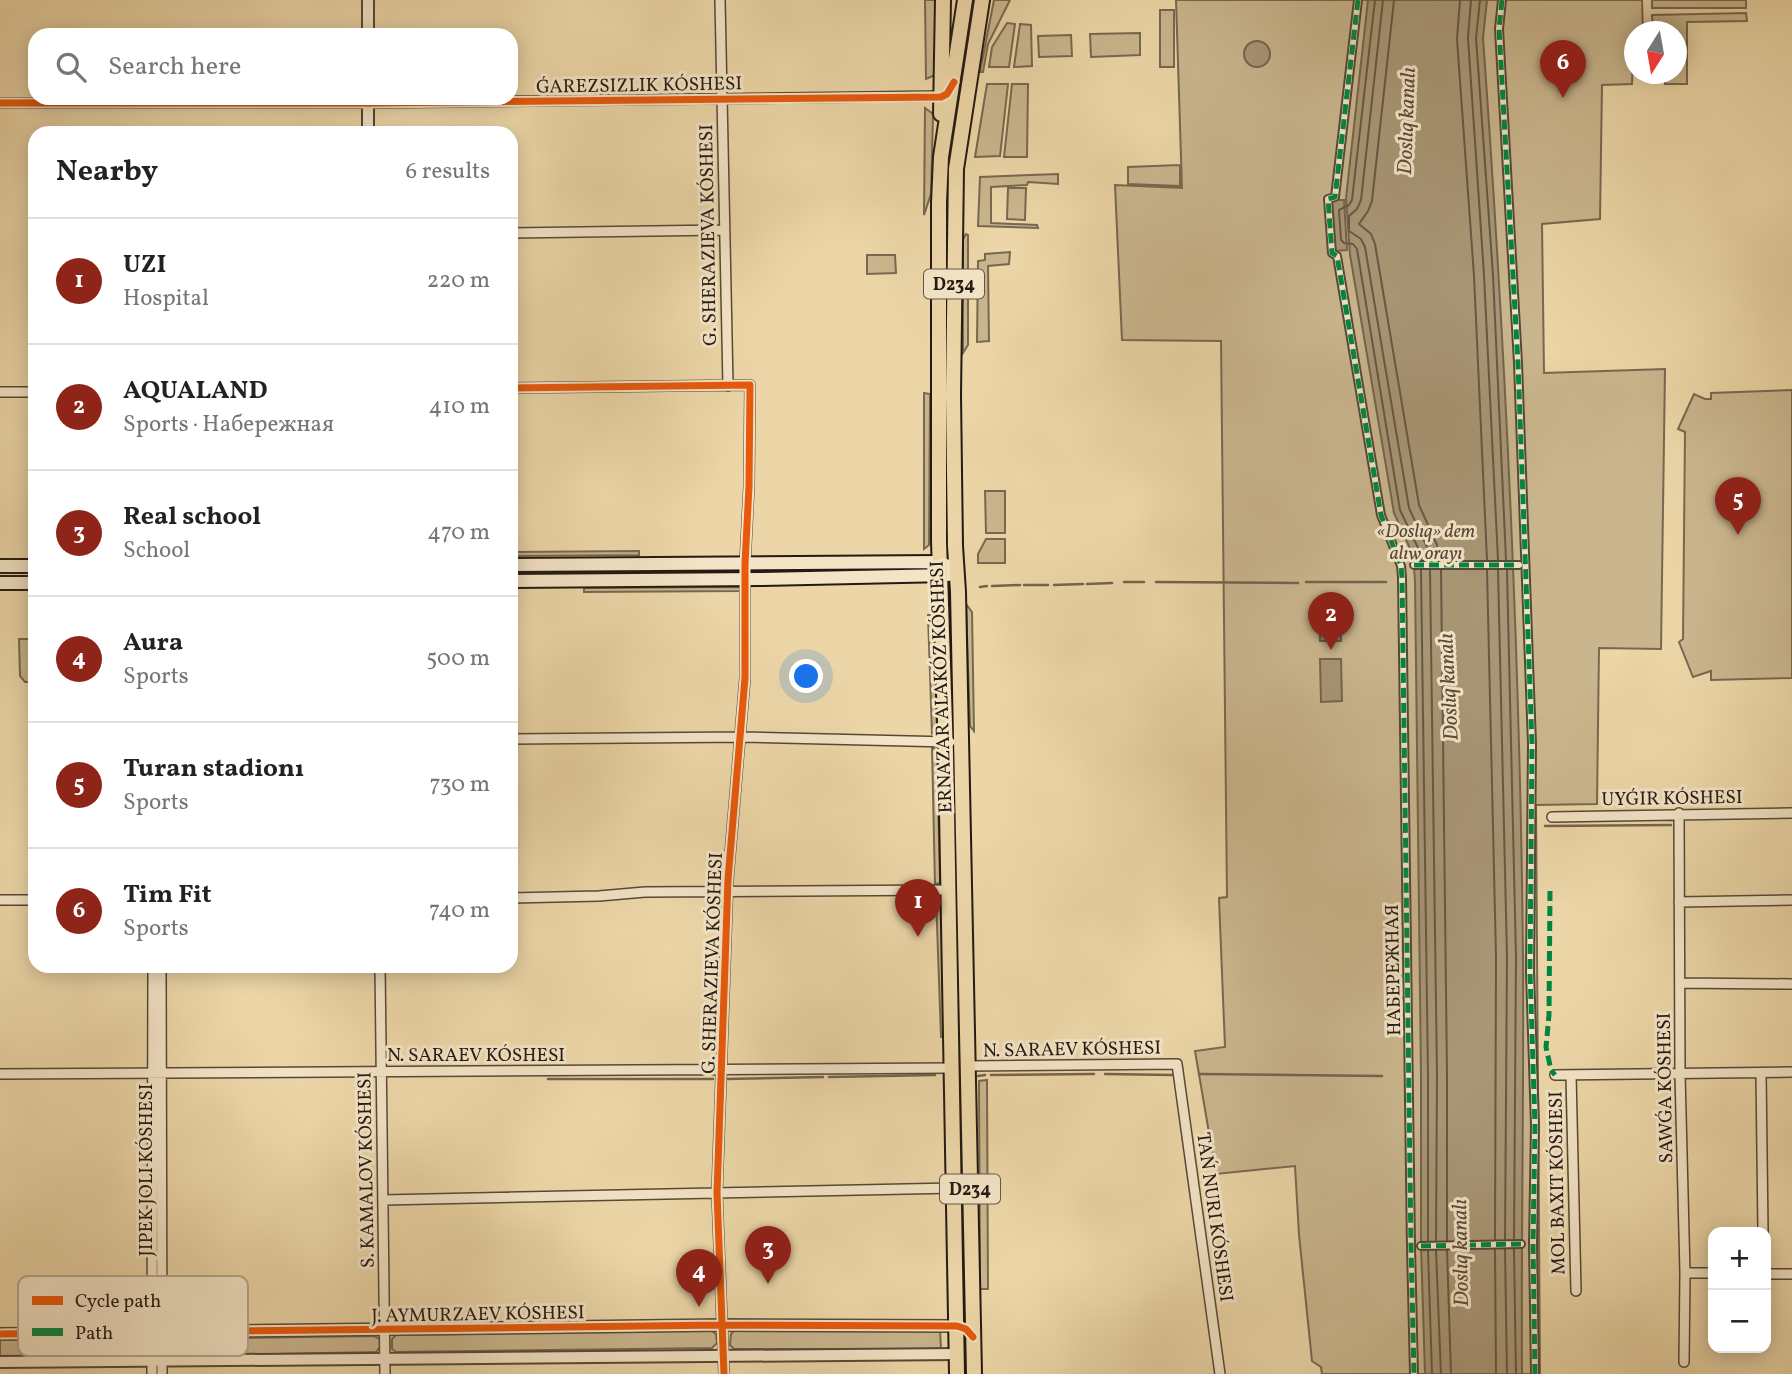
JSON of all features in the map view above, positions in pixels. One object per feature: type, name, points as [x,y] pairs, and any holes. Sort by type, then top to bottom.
[{"type":"main road","points":[[942,157],[943,0]]},
{"type":"main road","name":"ERNAZAR ALAKÓZ KÓSHESI","points":[[965,0],[942,157],[939,202],[957,570],[949,890],[974,1374]]},
{"type":"main road","name":"ERNAZAR ALAKÓZ KÓSHESI","points":[[957,1374],[954,1188],[960,1067],[953,742],[940,569],[946,308],[956,169],[960,132],[981,21],[982,0]]},
{"type":"main road","points":[[981,21],[988,0]]},
{"type":"main road","points":[[917,562],[923,569],[919,576]]},
{"type":"main road","points":[[518,565],[917,562],[940,569],[957,570]]},
{"type":"main road","points":[[0,566],[28,566]]},
{"type":"main road","points":[[518,581],[919,576],[940,569]]},
{"type":"main road","points":[[0,583],[28,583]]},
{"type":"main road","points":[[957,1319],[968,1318],[972,1312]]},
{"type":"street","points":[[368,0],[368,28]]},
{"type":"street","name":"G. SHERAZIEVA KÓSHESI","points":[[720,0],[728,386],[750,385],[745,564],[746,662],[728,893],[717,1194],[724,1374]]},
{"type":"street","name":"НАБЕРЕЖНАЯ","points":[[1358,0],[1335,197],[1328,200],[1332,253],[1337,256],[1381,515],[1401,566],[1415,1374]]},
{"type":"street","points":[[1502,0],[1499,29],[1518,373],[1532,744],[1530,972],[1535,1125],[1532,1244],[1535,1374]]},
{"type":"street","points":[[942,97],[954,82]]},
{"type":"street","name":"ǴAREZSIZLIK KÓSHESI","points":[[518,100],[942,97]]},
{"type":"street","name":"ǴAREZSIZLIK KÓSHESI","points":[[0,103],[28,103]]},
{"type":"street","points":[[368,105],[368,126]]},
{"type":"street","points":[[518,233],[723,230]]},
{"type":"street","points":[[518,388],[728,386]]},
{"type":"street","points":[[0,392],[28,392]]},
{"type":"street","points":[[1414,565],[1519,565]]},
{"type":"street","points":[[518,739],[742,737],[953,742]]},
{"type":"street","name":"SAWǴA KÓSHESI","points":[[1679,813],[1684,1362]]},
{"type":"street","points":[[1552,817],[1792,813]]},
{"type":"street","points":[[518,898],[645,892],[949,890]]},
{"type":"street","points":[[0,900],[28,900]]},
{"type":"street","points":[[1679,902],[1792,900]]},
{"type":"street","points":[[153,973],[158,1073]]},
{"type":"street","points":[[158,1276],[161,973]]},
{"type":"street","name":"S. KAMALOV KÓSHESI","points":[[380,973],[385,1374]]},
{"type":"street","points":[[1680,983],[1792,984]]},
{"type":"street","name":"N. SARAEV KÓSHESI","points":[[0,1074],[722,1070],[1177,1064],[1220,1374]]},
{"type":"street","points":[[1555,1075],[1792,1072]]},
{"type":"street","points":[[1760,1073],[1763,1227]]},
{"type":"street","points":[[1571,1074],[1576,1292]]},
{"type":"street","points":[[383,1200],[954,1188]]},
{"type":"street","points":[[1420,1246],[1521,1244]]},
{"type":"street","points":[[1685,1273],[1708,1273]]},
{"type":"street","points":[[1771,1274],[1792,1274]]},
{"type":"street","points":[[957,1319],[973,1337]]},
{"type":"street","name":"J. AYMURZAEV KÓSHESI","points":[[248,1332],[957,1319]]},
{"type":"street","name":"J. AYMURZAEV KÓSHESI","points":[[0,1334],[18,1334]]},
{"type":"street","points":[[0,1362],[157,1368],[385,1360],[957,1354]]},
{"type":"green space","points":[[925,0],[938,0],[935,75],[926,79]]},
{"type":"green space","points":[[994,0],[1010,0],[988,44],[983,72],[980,72]]},
{"type":"green space","name":"«Doslıq» dem alıw orayı","points":[[1176,0],[1642,0],[1643,21],[1624,21],[1624,84],[1632,84],[1602,85],[1600,219],[1542,224],[1544,373],[1665,369],[1661,649],[1599,648],[1597,804],[1536,805],[1540,1374],[1322,1374],[1321,1367],[1312,1361],[1295,1166],[1216,1174],[1195,1051],[1225,1047],[1219,898],[1227,897],[1221,341],[1122,340],[1115,185],[1182,188]]},
{"type":"green space","points":[[1652,0],[1746,0],[1746,8],[1652,8]]},
{"type":"green space","points":[[1160,10],[1174,10],[1174,67],[1160,67]]},
{"type":"green space","points":[[1746,13],[1747,21],[1652,21],[1652,15]]},
{"type":"green space","points":[[1007,23],[1015,24],[1009,67],[989,67],[992,47]]},
{"type":"green space","points":[[1020,24],[1031,25],[1032,66],[1014,67]]},
{"type":"green space","points":[[1140,33],[1140,55],[1091,57],[1090,34]]},
{"type":"green space","points":[[1071,35],[1072,56],[1039,57],[1038,36]]},
{"type":"green space","points":[[987,84],[1008,84],[1000,156],[975,157]]},
{"type":"green space","points":[[1012,84],[1028,84],[1027,157],[1004,157]]},
{"type":"green space","points":[[925,108],[933,114],[931,194],[924,215]]},
{"type":"green space","points":[[1180,165],[1180,186],[1128,184],[1128,167]]},
{"type":"green space","points":[[1058,174],[1058,184],[1028,182],[1027,185],[991,187],[991,223],[1037,225],[1038,228],[978,226],[980,177]]},
{"type":"green space","points":[[1008,188],[1026,188],[1025,220],[1007,219]]},
{"type":"green space","points":[[966,234],[968,345],[963,353],[963,239]]},
{"type":"green space","points":[[1010,252],[1009,264],[988,266],[989,341],[977,342],[978,261],[985,260],[985,254]]},
{"type":"green space","points":[[867,255],[895,255],[896,273],[867,274]]},
{"type":"green space","points":[[1792,390],[1792,678],[1711,680],[1711,671],[1693,677],[1679,642],[1683,639],[1685,432],[1678,429],[1694,394],[1711,399],[1711,393]]},
{"type":"green space","points":[[924,393],[930,394],[929,545],[924,549]]},
{"type":"green space","points":[[985,491],[1005,491],[1005,533],[986,533]]},
{"type":"green space","points":[[986,539],[1005,539],[1005,563],[978,563],[978,554]]},
{"type":"green space","points":[[639,551],[639,555],[518,556],[518,552]]},
{"type":"green space","points":[[740,587],[740,591],[584,592],[584,588]]},
{"type":"green space","points":[[966,604],[972,612],[974,731],[970,726]]},
{"type":"green space","points":[[928,615],[934,615],[937,727],[932,733]]},
{"type":"green space","points":[[19,639],[28,639],[28,682],[20,676]]},
{"type":"green space","points":[[932,747],[937,752],[940,882],[935,885]]},
{"type":"green space","points":[[936,897],[941,901],[944,1037],[941,1037]]},
{"type":"green space","points":[[987,1080],[988,1289],[980,1289],[979,1081]]},
{"type":"green space","points":[[710,1330],[716,1334],[717,1343],[712,1348],[396,1352],[392,1349],[392,1339],[396,1335]]},
{"type":"green space","points":[[735,1330],[940,1330],[941,1349],[734,1349],[730,1345],[731,1334]]},
{"type":"green space","points":[[374,1336],[380,1339],[380,1347],[376,1352],[248,1355],[248,1338]]},
{"type":"green space","points":[[0,1338],[18,1338],[18,1356],[0,1356]]},
{"type":"water","name":"Doslıq kanalı","points":[[1368,0],[1487,0],[1483,38],[1505,382],[1519,727],[1523,957],[1522,1374],[1425,1374],[1421,1246],[1415,581],[1413,555],[1394,513],[1350,255],[1346,198]]},
{"type":"water","points":[[1257,41],[1266,45],[1270,54],[1266,63],[1257,67],[1248,63],[1244,54],[1248,45]]},
{"type":"water","points":[[1331,200],[1344,200],[1347,250],[1335,251]]},
{"type":"water","points":[[1340,602],[1341,641],[1320,641],[1319,603]]},
{"type":"water","points":[[1320,659],[1341,659],[1342,701],[1321,702]]},
{"type":"waterway","points":[[1124,582],[1144,582]]},
{"type":"waterway","points":[[1156,582],[1298,583]]},
{"type":"waterway","points":[[1306,582],[1386,582]]},
{"type":"waterway","points":[[1087,584],[1112,583]]},
{"type":"waterway","points":[[1054,585],[1083,584]]},
{"type":"waterway","points":[[992,586],[1020,585]]},
{"type":"waterway","points":[[1024,585],[1048,585]]},
{"type":"waterway","points":[[980,587],[987,586]]},
{"type":"waterway","points":[[1545,826],[1671,825]]},
{"type":"waterway","points":[[991,1075],[1094,1074]]},
{"type":"waterway","points":[[1105,1074],[1172,1075]]},
{"type":"waterway","points":[[1199,1074],[1382,1076]]},
{"type":"waterway","points":[[829,1077],[935,1075]]},
{"type":"waterway","points":[[978,1076],[985,1075]]},
{"type":"waterway","points":[[727,1079],[823,1077]]},
{"type":"waterway","points":[[548,1079],[713,1079]]},
{"type":"marked path","points":[[1358,0],[1335,197],[1328,199],[1332,253],[1337,256],[1381,515],[1401,566],[1402,577],[1414,1374]]},
{"type":"marked path","points":[[1502,0],[1499,29],[1518,363],[1532,744],[1530,972],[1535,1125],[1535,1374]]},
{"type":"marked path","points":[[1414,565],[1519,565]]},
{"type":"marked path","points":[[1550,891],[1549,1015],[1546,1047],[1551,1070],[1555,1075]]},
{"type":"marked path","points":[[1421,1246],[1521,1244]]},
{"type":"cycle path","points":[[518,101],[941,97],[947,94],[954,82]]},
{"type":"cycle path","points":[[0,103],[28,103]]},
{"type":"cycle path","points":[[518,388],[750,385],[745,678],[728,879],[717,1193],[724,1374]]},
{"type":"cycle path","points":[[248,1331],[722,1325],[957,1326],[966,1329],[973,1337]]},
{"type":"cycle path","points":[[0,1334],[18,1334]]},
{"type":"place","name":"Tim Fit","points":[[1563,98]]},
{"type":"place","name":"Turan stadionı","points":[[1738,535]]},
{"type":"place","name":"AQUALAND","points":[[1331,650]]},
{"type":"place","name":"UZI","points":[[918,937]]},
{"type":"place","name":"Real school","points":[[768,1284]]},
{"type":"place","name":"Aura","points":[[699,1307]]}]
